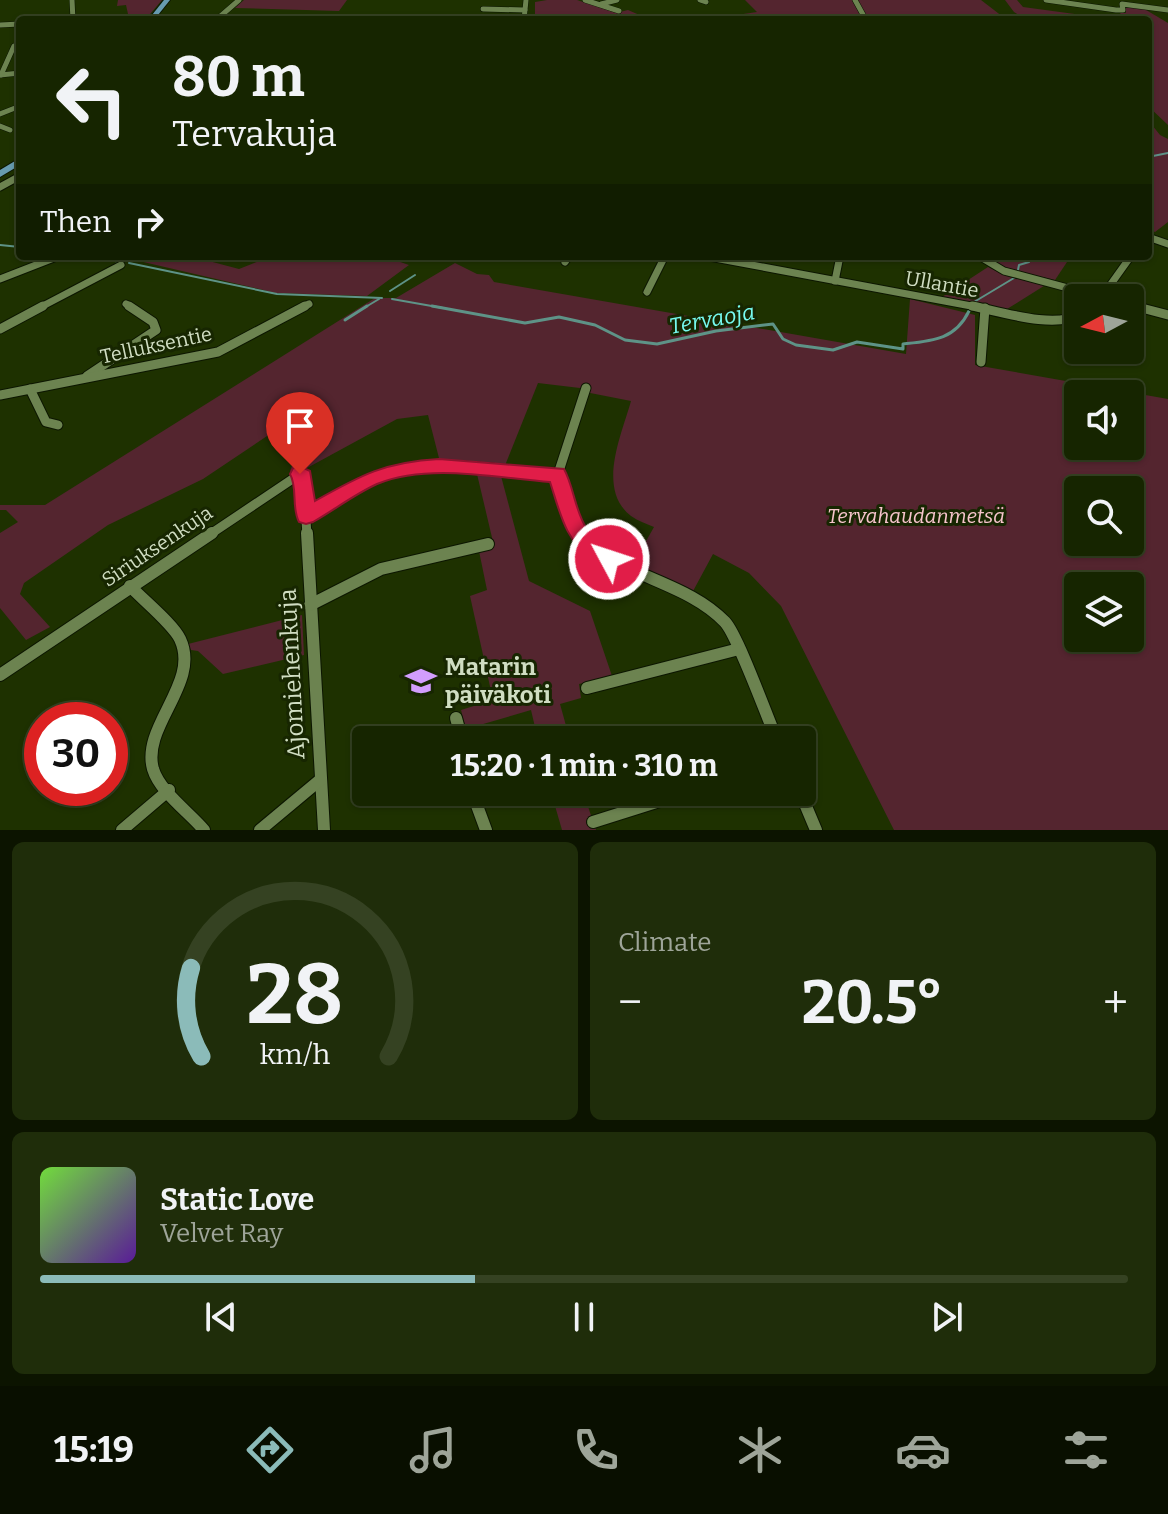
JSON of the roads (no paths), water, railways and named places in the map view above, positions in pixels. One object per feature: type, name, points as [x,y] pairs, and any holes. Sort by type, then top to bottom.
[{"type":"main road","points":[[156,16],[169,0]]},
{"type":"street","points":[[221,16],[239,0]]},
{"type":"street","points":[[524,16],[526,0]]},
{"type":"street","points":[[585,0],[619,11]]},
{"type":"street","points":[[597,4],[617,0]]},
{"type":"street","points":[[1046,0],[1116,10],[1123,10],[1122,4],[1168,10]]},
{"type":"street","points":[[483,9],[525,10]]},
{"type":"street","points":[[1,75],[14,46]]},
{"type":"street","points":[[0,114],[15,108]]},
{"type":"street","points":[[0,126],[10,130]]},
{"type":"street","points":[[0,279],[49,260]]},
{"type":"street","points":[[647,292],[663,260]]},
{"type":"street","name":"Ullantie","points":[[728,260],[1051,321],[1064,320]]},
{"type":"street","points":[[835,281],[839,260]]},
{"type":"street","points":[[986,260],[1004,271],[1064,287]]},
{"type":"street","points":[[1112,284],[1128,260]]},
{"type":"street","points":[[0,329],[121,265]]},
{"type":"street","points":[[84,378],[156,330],[153,322],[126,304]]},
{"type":"street","name":"Telluksentie","points":[[0,395],[218,352],[309,304]]},
{"type":"street","points":[[981,362],[985,308]]},
{"type":"street","points":[[1144,309],[1168,315]]},
{"type":"street","points":[[586,388],[558,474],[568,512],[583,541],[609,559],[704,605],[727,624],[771,726]]},
{"type":"street","points":[[30,389],[46,422],[58,425]]},
{"type":"street","points":[[306,516],[369,479],[403,469],[439,467],[558,474]]},
{"type":"street","name":"Siriuksenkuja","points":[[0,675],[300,474],[303,476],[306,516]]},
{"type":"street","name":"Ajomiehenkuja","points":[[306,516],[324,830]]},
{"type":"street","points":[[310,605],[381,569],[488,544]]},
{"type":"street","points":[[130,586],[180,638],[184,648],[180,676],[152,756],[153,770],[204,830]]},
{"type":"street","points":[[587,688],[739,649]]},
{"type":"street","points":[[456,718],[458,726]]},
{"type":"street","points":[[260,830],[320,780]]},
{"type":"street","points":[[122,830],[169,790]]},
{"type":"street","points":[[477,806],[486,830]]},
{"type":"street","points":[[593,822],[644,806]]},
{"type":"street","points":[[806,806],[816,830]]},
{"type":"waterway","name":"Tervaoja","points":[[1152,156],[1168,153]]},
{"type":"waterway","name":"Tervaoja","points":[[0,245],[16,247]]},
{"type":"waterway","name":"Tervaoja","points":[[110,260],[120,262]]},
{"type":"waterway","name":"Tervaoja","points":[[1018,270],[1019,265],[1030,260]]},
{"type":"waterway","name":"Tervaoja","points":[[129,263],[277,294],[382,298]]},
{"type":"waterway","points":[[390,291],[415,275]]},
{"type":"waterway","name":"Tervaoja","points":[[974,302],[1014,278]]},
{"type":"waterway","points":[[364,308],[379,299]]},
{"type":"waterway","name":"Tervaoja","points":[[392,299],[441,308]]},
{"type":"waterway","points":[[345,320],[367,306]]},
{"type":"waterway","name":"Tervaoja","points":[[432,306],[441,308]]},
{"type":"waterway","name":"Tervaoja","points":[[441,308],[525,323],[559,317],[595,325],[625,340],[657,344],[716,331],[773,324],[783,339],[796,345],[833,350],[857,342],[903,349],[903,344],[933,340],[950,333],[969,311]]},
{"type":"place","name":"Matarin päiväkoti","points":[[421,681]]},
{"type":"park label","name":"Tervahaudanmetsä","points":[[916,516]]}]
